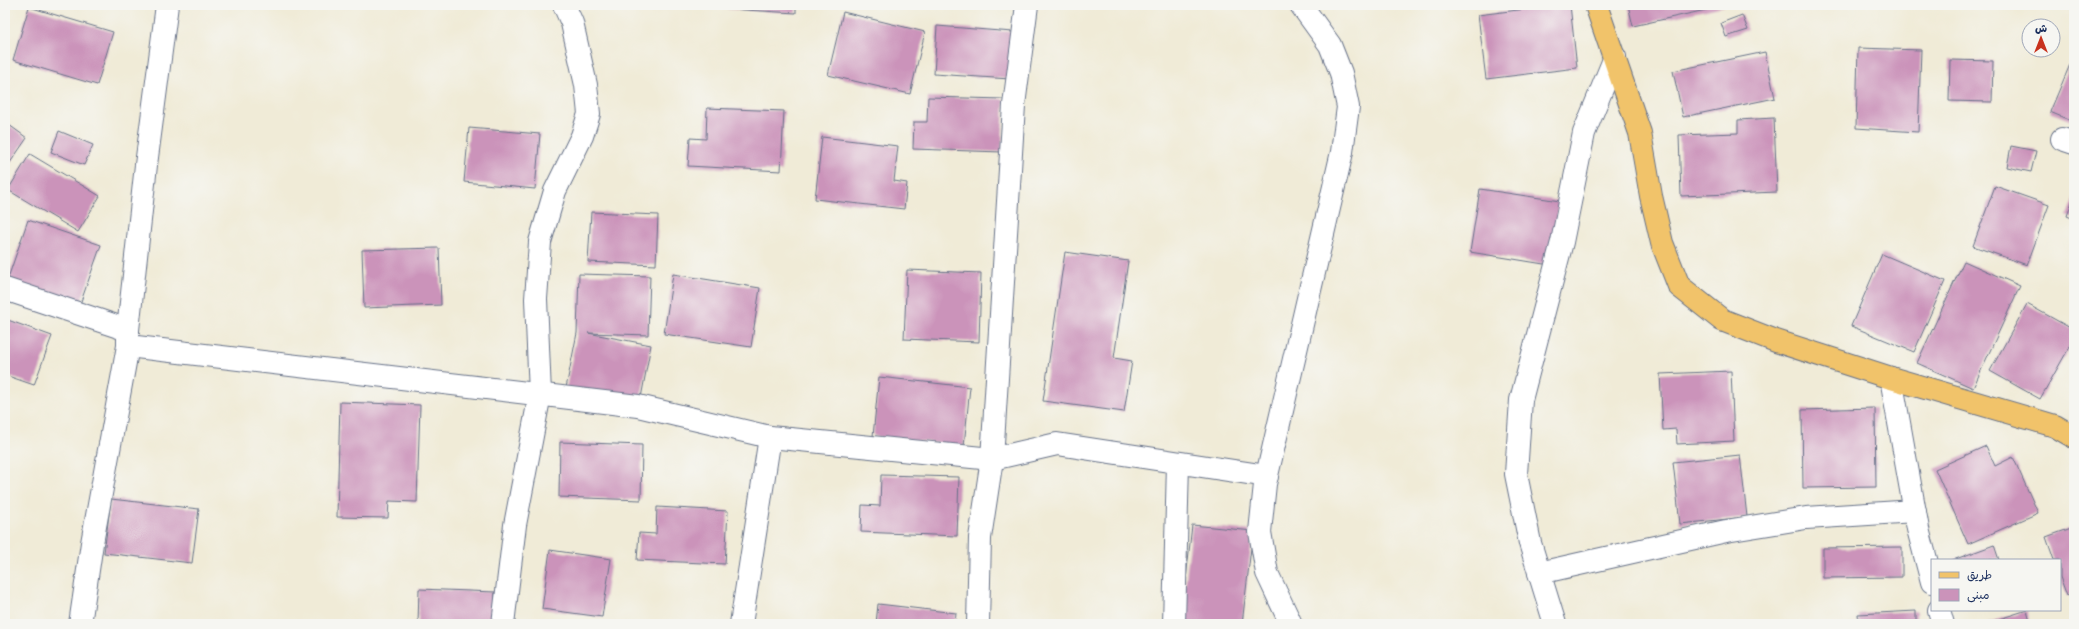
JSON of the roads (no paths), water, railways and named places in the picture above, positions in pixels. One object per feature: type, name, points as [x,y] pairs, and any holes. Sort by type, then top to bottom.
[{"type":"main road","points":[[1596,5],[1640,133],[1651,196],[1662,242],[1679,286],[1722,320],[1776,341],[1891,378],[2056,426],[2074,437]]},
{"type":"street","points":[[80,624],[92,543],[128,338],[146,166],[167,5]]},
{"type":"street","points":[[503,624],[515,525],[540,394],[536,299],[540,242],[555,191],[582,136],[589,114],[586,85],[572,23],[564,5]]},
{"type":"street","points":[[978,624],[980,538],[992,459],[1014,106],[1027,5]]},
{"type":"street","points":[[1291,624],[1267,573],[1260,532],[1267,476],[1342,152],[1348,107],[1342,73],[1330,45],[1300,5]]},
{"type":"street","points":[[1555,624],[1530,543],[1516,474],[1521,400],[1562,242],[1584,133],[1615,57]]},
{"type":"street","points":[[5,289],[128,338],[638,406],[770,437],[992,459],[1057,444],[1267,476]]},
{"type":"street","points":[[1891,378],[1915,511],[1931,578]]},
{"type":"street","points":[[741,624],[770,437]]},
{"type":"street","points":[[1174,624],[1178,463]]},
{"type":"street","points":[[1539,573],[1726,531],[1806,518],[1915,511]]},
{"type":"street","points":[[1939,611],[1943,624]]}]
